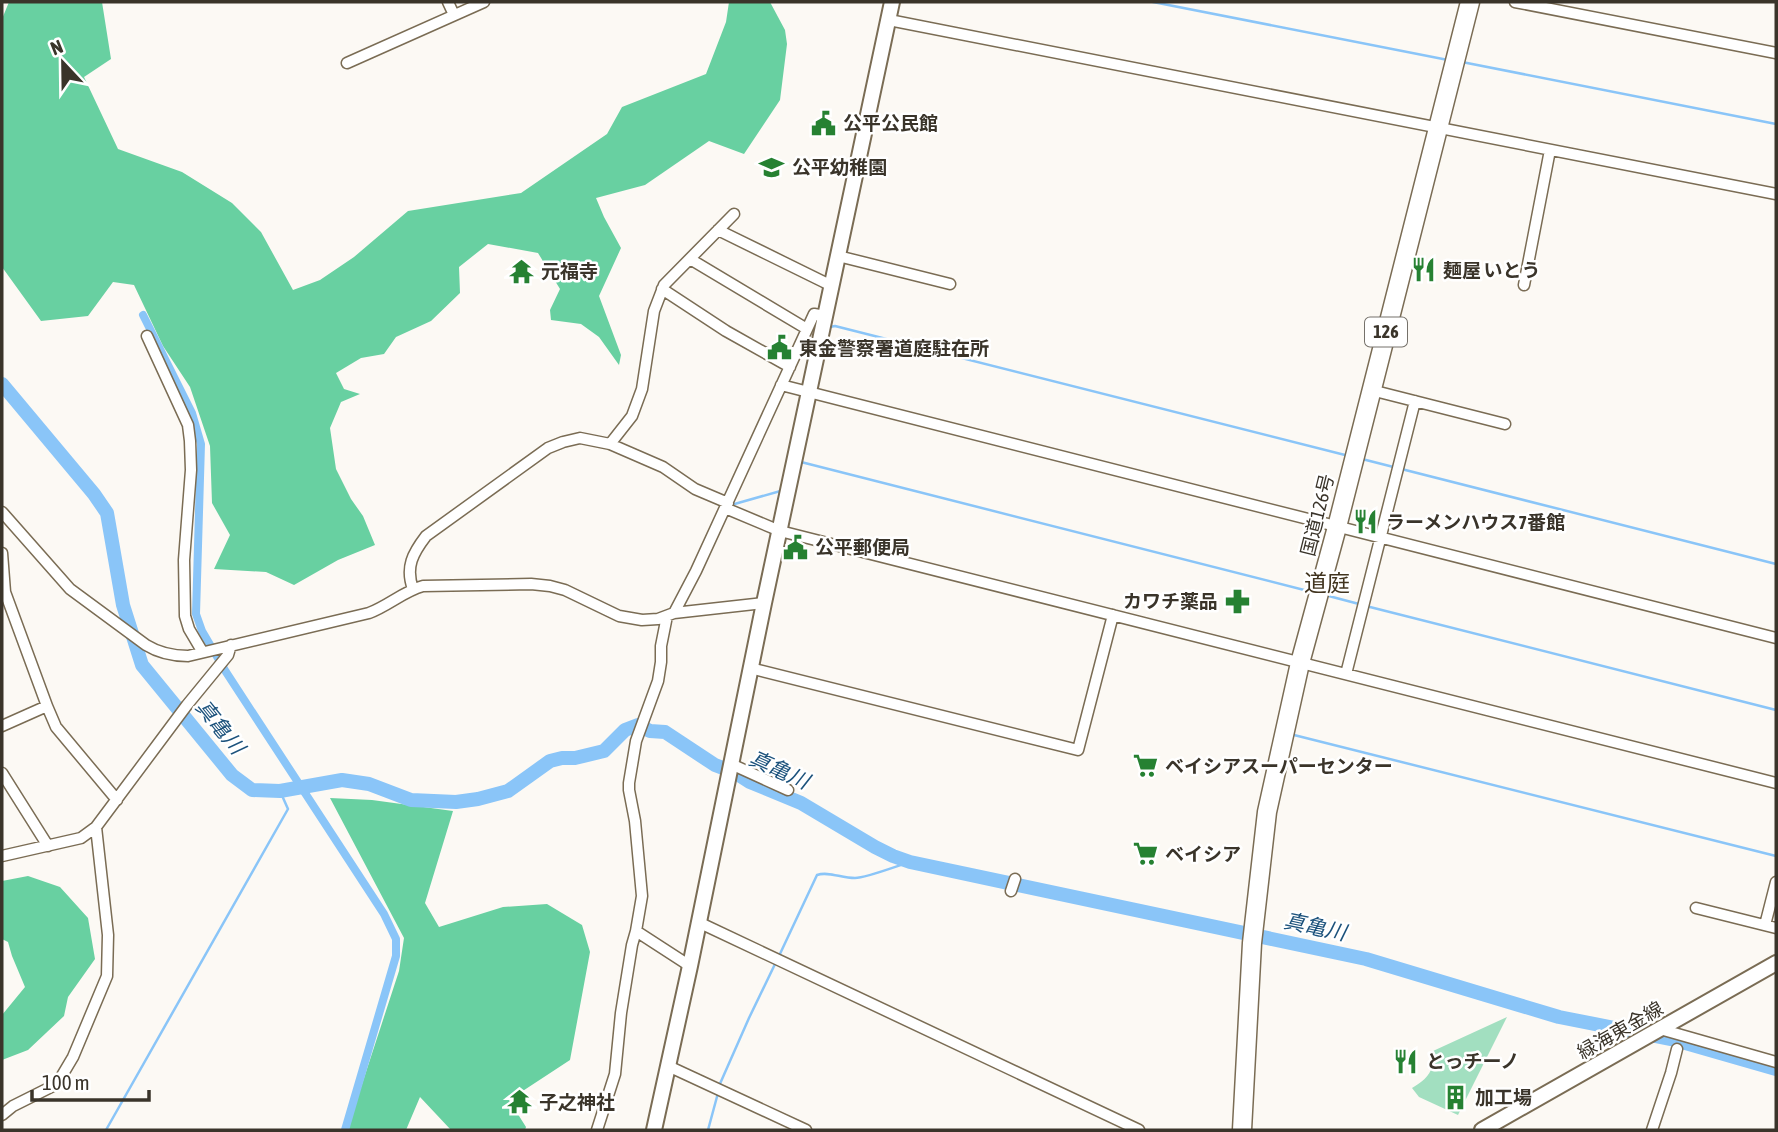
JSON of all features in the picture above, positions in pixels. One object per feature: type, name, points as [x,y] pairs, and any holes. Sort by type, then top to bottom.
[{"type":"highway","name":"国道126号","points":[[1241,1130],[1253,935],[1267,812],[1300,663],[1470,2]]},
{"type":"street","points":[[448,2],[454,15]]},
{"type":"street","points":[[347,63],[484,2]]},
{"type":"street","points":[[654,1130],[892,2]]},
{"type":"street","points":[[1515,2],[1776,53]]},
{"type":"street","points":[[889,20],[1776,194]]},
{"type":"street","points":[[1524,285],[1550,150]]},
{"type":"street","points":[[610,444],[632,416],[642,389],[654,311],[664,285],[734,214]]},
{"type":"street","points":[[718,230],[832,286]]},
{"type":"street","points":[[838,257],[950,284]]},
{"type":"street","points":[[690,259],[807,329]]},
{"type":"street","points":[[662,289],[726,331],[790,368]]},
{"type":"street","points":[[597,1130],[615,1074],[621,1013],[642,896],[629,783],[636,741],[658,681],[671,615],[696,571],[814,314],[825,316]]},
{"type":"street","points":[[147,337],[188,425],[191,470],[184,560],[185,616],[202,651]]},
{"type":"street","points":[[782,385],[1776,638]]},
{"type":"street","points":[[1371,390],[1505,424]]},
{"type":"street","points":[[1346,674],[1415,401]]},
{"type":"street","points":[[413,589],[409,578],[410,564],[416,549],[426,536],[548,448],[580,438],[610,444],[663,467],[726,506],[780,531],[1776,783]]},
{"type":"street","points":[[2,512],[70,589],[155,651],[174,656],[188,656],[369,613],[423,586],[531,584],[565,590],[619,615],[642,620],[764,603]]},
{"type":"street","points":[[2,553],[4,593],[56,727],[117,800]]},
{"type":"street","points":[[750,668],[1078,750],[1113,615]]},
{"type":"street","points":[[2,856],[81,838],[96,827],[228,655],[231,645]]},
{"type":"street","points":[[2,726],[47,706]]},
{"type":"street","points":[[731,764],[788,790]]},
{"type":"street","points":[[2,773],[48,846]]},
{"type":"street","points":[[2,1115],[13,1106],[57,1084],[73,1057],[107,976],[108,936],[96,827]]},
{"type":"street","points":[[1011,891],[1014,879]]},
{"type":"street","points":[[1765,925],[1776,882]]},
{"type":"street","points":[[1696,908],[1776,928]]},
{"type":"street","points":[[698,922],[1139,1130]]},
{"type":"street","points":[[636,931],[690,966]]},
{"type":"street","name":"緑海東金線","points":[[1482,1130],[1776,963]]},
{"type":"street","points":[[1660,1029],[1776,1062]]},
{"type":"street","points":[[1653,1130],[1677,1049]]},
{"type":"street","points":[[668,1066],[806,1130]]},
{"type":"green space","points":[[9,2],[102,2],[111,59],[84,77],[118,149],[182,172],[232,203],[261,232],[293,290],[320,280],[354,257],[408,211],[521,193],[607,134],[622,107],[706,74],[726,22],[729,2],[770,2],[785,30],[787,44],[780,100],[744,154],[709,141],[645,185],[596,198],[621,248],[599,296],[621,355],[619,365],[599,337],[581,324],[551,320],[550,310],[560,289],[538,253],[488,244],[459,267],[460,293],[431,321],[396,337],[384,354],[361,358],[336,373],[344,389],[360,394],[341,402],[330,428],[336,469],[363,516],[375,545],[338,560],[294,585],[266,572],[214,569],[230,535],[212,503],[210,446],[190,387],[163,346],[134,285],[113,282],[88,316],[41,321],[2,267],[2,19]]},
{"type":"green space","points":[[330,798],[372,800],[453,811],[425,903],[439,927],[503,907],[547,904],[582,925],[590,952],[570,1060],[509,1100],[526,1127],[525,1130],[451,1130],[420,1097],[406,1130],[347,1130],[399,971],[404,938]]},
{"type":"green space","points":[[28,876],[60,887],[88,918],[95,959],[68,997],[64,1016],[28,1050],[2,1060],[2,1015],[25,987],[8,942],[2,939],[2,881]]},
{"type":"green space","points":[[1507,1017],[1458,1115],[1419,1097],[1412,1088],[1429,1073],[1433,1064],[1433,1051]]},
{"type":"waterway","points":[[1153,2],[1448,60]]},
{"type":"waterway","points":[[1462,62],[1776,124]]},
{"type":"waterway","points":[[143,315],[192,413],[201,444],[196,614],[202,631],[384,914],[396,939],[396,956],[345,1130]]},
{"type":"waterway","points":[[830,327],[835,326],[1349,456]]},
{"type":"waterway","name":"真亀川","points":[[2,384],[107,513],[123,605],[142,665],[232,775],[252,790],[280,791],[342,780],[369,784],[411,800],[456,802],[478,799],[508,791],[550,761],[604,751],[625,730],[638,725],[650,731],[665,732],[715,765],[801,803],[875,847],[910,862],[1366,959],[1559,1017],[1675,1040],[1776,1069]]},
{"type":"waterway","points":[[1362,459],[1776,564]]},
{"type":"waterway","points":[[800,464],[801,462],[1312,592]]},
{"type":"waterway","points":[[731,505],[784,490]]},
{"type":"waterway","points":[[1325,595],[1359,604]]},
{"type":"waterway","points":[[1366,606],[1776,710]]},
{"type":"waterway","points":[[1294,735],[1776,856]]},
{"type":"waterway","points":[[106,1130],[288,809],[280,791]]},
{"type":"waterway","points":[[779,956],[817,875],[860,877],[910,862]]},
{"type":"waterway","points":[[719,1086],[776,962]]},
{"type":"waterway","points":[[708,1130],[718,1093]]},
{"type":"place","name":"公平公民館","points":[[823,123]]},
{"type":"place","name":"公平幼稚園","points":[[772,167]]},
{"type":"place","name":"麺屋 いとう","points":[[1423,270]]},
{"type":"place","name":"元福寺","points":[[521,271]]},
{"type":"place","name":"東金警察署道庭駐在所","points":[[779,348]]},
{"type":"place","name":"ラーメンハウス7番館","points":[[1366,522]]},
{"type":"place","name":"公平郵便局","points":[[795,547]]},
{"type":"place","name":"カワチ薬品","points":[[1238,601]]},
{"type":"place","name":"ベイシアスーパーセンター","points":[[1145,766]]},
{"type":"place","name":"ベイシア","points":[[1145,854]]},
{"type":"place","name":"とっチーノ","points":[[1406,1061]]},
{"type":"place","name":"加工場","points":[[1455,1097]]},
{"type":"place","name":"子之神社","points":[[519,1102]]},
{"type":"district","name":"道庭","points":[[1327,583]]}]
